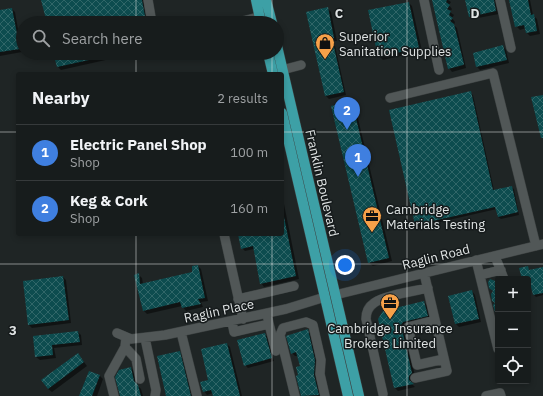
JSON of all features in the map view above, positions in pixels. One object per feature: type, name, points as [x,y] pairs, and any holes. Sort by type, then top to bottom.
[{"type":"main road","points":[[256,0],[259,16]]},
{"type":"main road","points":[[266,0],[270,16]]},
{"type":"main road","name":"Franklin Boulevard","points":[[272,60],[278,72]]},
{"type":"main road","name":"Franklin Boulevard","points":[[278,60],[278,72]]},
{"type":"main road","name":"Franklin Boulevard","points":[[284,98],[330,296],[348,396]]},
{"type":"main road","name":"Franklin Boulevard","points":[[284,121],[330,296],[359,396]]},
{"type":"street","points":[[148,0],[151,16]]},
{"type":"street","points":[[424,0],[440,70]]},
{"type":"street","points":[[500,0],[511,48]]},
{"type":"street","points":[[278,72],[301,65]]},
{"type":"street","points":[[390,98],[493,73],[539,245]]},
{"type":"street","points":[[224,236],[243,319]]},
{"type":"street","name":"Raglin Road","points":[[330,296],[539,245]]},
{"type":"street","points":[[480,275],[503,275],[495,256]]},
{"type":"street","points":[[476,260],[498,348]]},
{"type":"street","points":[[415,378],[447,371],[424,273]]},
{"type":"street","points":[[238,299],[294,286]]},
{"type":"street","points":[[383,394],[366,319],[367,311],[371,305],[379,300],[428,288]]},
{"type":"street","name":"Raglin Place","points":[[116,333],[131,339],[181,332],[286,310],[330,296]]},
{"type":"street","points":[[286,310],[290,326]]},
{"type":"street","points":[[267,314],[276,351]]},
{"type":"street","points":[[435,320],[408,327],[412,345],[417,366],[444,359]]},
{"type":"street","points":[[232,322],[234,332],[269,324]]},
{"type":"street","points":[[295,396],[280,335],[283,328],[306,322],[313,325],[321,360],[320,374],[325,396]]},
{"type":"street","points":[[181,332],[197,396]]},
{"type":"street","points":[[114,396],[109,376],[125,348],[126,337]]},
{"type":"street","points":[[145,338],[156,390],[155,396]]},
{"type":"street","points":[[125,348],[136,359],[140,379]]},
{"type":"street","points":[[116,363],[136,359]]},
{"type":"street","points":[[486,396],[500,393],[501,396]]},
{"type":"building","points":[[41,0],[142,0],[145,16],[45,16]]},
{"type":"building","points":[[432,0],[447,0],[446,2],[450,5],[447,9],[451,11],[449,15],[453,18],[450,21],[454,24],[463,65],[448,69]]},
{"type":"building","points":[[465,0],[494,0],[496,11],[469,17]]},
{"type":"building","points":[[509,0],[528,0],[531,15],[534,14],[537,31],[526,33],[524,25],[515,27]]},
{"type":"building","points":[[409,2],[419,48],[378,57],[368,10]]},
{"type":"building","points":[[328,7],[334,38],[332,38],[344,92],[325,96],[306,12]]},
{"type":"building","points":[[12,8],[16,28],[16,50],[0,52],[0,10]]},
{"type":"building","points":[[503,45],[507,60],[476,67],[473,53]]},
{"type":"building","points":[[55,60],[89,60],[57,67]]},
{"type":"building","points":[[471,91],[493,190],[512,186],[518,212],[498,217],[495,207],[415,225],[389,110]]},
{"type":"building","points":[[543,95],[543,138],[541,138],[531,97]]},
{"type":"building","points":[[352,101],[389,258],[368,263],[331,106]]},
{"type":"building","points":[[284,217],[296,276],[260,284],[253,246],[241,249],[238,236],[284,236]]},
{"type":"building","points":[[198,265],[205,298],[198,299],[201,304],[182,308],[180,302],[143,311],[134,275],[139,273],[140,284],[192,272],[192,266]]},
{"type":"building","points":[[528,266],[529,270],[543,267],[543,293],[533,295],[531,276],[521,276],[519,268]]},
{"type":"building","points":[[63,276],[69,320],[28,325],[23,281]]},
{"type":"building","points":[[490,279],[495,281],[495,303],[492,301],[491,294],[493,291],[489,288],[488,282]]},
{"type":"building","points":[[472,290],[479,319],[455,324],[448,296]]},
{"type":"building","points":[[424,301],[428,316],[403,322],[401,325],[412,373],[409,376],[409,380],[414,384],[394,388],[378,319],[383,311]]},
{"type":"building","points":[[308,329],[315,360],[314,375],[319,395],[301,396],[296,376],[298,375],[296,367],[300,366],[296,352],[291,354],[286,336]]},
{"type":"building","points":[[78,331],[80,342],[52,345],[53,355],[35,357],[33,336]]},
{"type":"building","points":[[265,333],[272,358],[244,366],[237,340]]},
{"type":"building","points":[[227,343],[240,396],[213,396],[211,390],[203,392],[200,382],[208,380],[201,349]]},
{"type":"building","points":[[180,351],[191,396],[166,396],[157,356]]},
{"type":"building","points":[[78,353],[84,362],[48,389],[41,380]]},
{"type":"building","points":[[131,367],[134,381],[138,385],[141,396],[120,396],[115,377],[119,370]]},
{"type":"building","points":[[89,371],[100,375],[92,396],[79,396]]},
{"type":"place","name":"Superior Sanitation Supplies","points":[[325,60]]},
{"type":"place","name":"Keg & Cork","points":[[347,130]]},
{"type":"place","name":"Electric Panel Shop","points":[[358,177]]},
{"type":"place","name":"Cambridge Materials Testing","points":[[372,233]]},
{"type":"place","name":"Cambridge Insurance Brokers Limited","points":[[390,320]]}]
